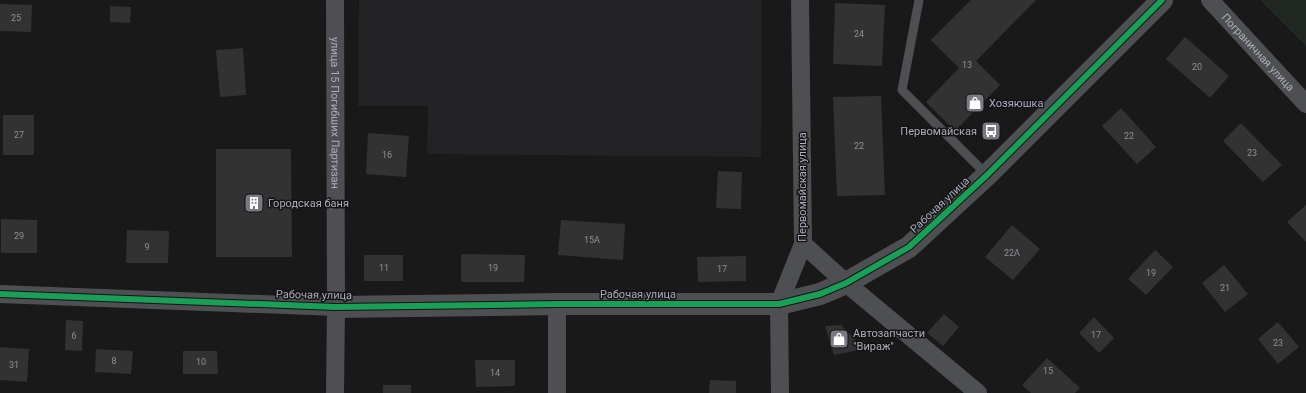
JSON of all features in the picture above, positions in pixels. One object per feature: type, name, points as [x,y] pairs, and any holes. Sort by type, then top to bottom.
[{"type":"street","name":"улица 15 Погибших Партизан","points":[[334,0],[336,307],[335,393]]},
{"type":"street","name":"Первомайская улица","points":[[780,393],[779,304],[803,244],[800,0]]},
{"type":"street","name":"Рабочая улица","points":[[0,294],[336,307],[557,304],[779,304],[820,294],[846,283],[909,246],[987,176],[1162,0]]},
{"type":"street","name":"Пограничная улица","points":[[1210,0],[1306,104]]},
{"type":"street","points":[[803,244],[846,283],[978,393]]},
{"type":"street","points":[[557,304],[558,393]]},
{"type":"lane","points":[[919,0],[902,90],[987,176]]},
{"type":"shaded area","points":[[359,0],[762,0],[761,157],[427,154],[428,106],[358,106]]},
{"type":"shaded area","points":[[1260,0],[1306,0],[1306,46]]},
{"type":"building","points":[[971,0],[1036,0],[976,61],[1000,85],[955,131],[926,102],[959,68],[931,40]]},
{"type":"building","points":[[835,3],[885,5],[882,66],[833,64]]},
{"type":"building","points":[[0,4],[32,5],[31,32],[0,31]]},
{"type":"building","points":[[110,6],[131,7],[130,23],[110,22]]},
{"type":"building","points":[[1185,37],[1229,76],[1210,98],[1166,59]]},
{"type":"building","points":[[243,48],[246,95],[220,97],[216,50]]},
{"type":"building","points":[[881,96],[885,195],[837,196],[833,97]]},
{"type":"building","points":[[1121,108],[1156,147],[1137,164],[1102,126]]},
{"type":"building","points":[[3,115],[34,115],[34,155],[3,155]]},
{"type":"building","points":[[1241,123],[1282,165],[1263,182],[1223,141]]},
{"type":"building","points":[[368,133],[409,136],[406,177],[366,174]]},
{"type":"building","name":"Городская баня","points":[[216,149],[291,149],[292,257],[216,257]]},
{"type":"building","points":[[718,171],[742,172],[741,209],[716,208]]},
{"type":"building","points":[[1306,205],[1306,242],[1287,222]]},
{"type":"building","points":[[1,219],[37,220],[37,253],[1,253]]},
{"type":"building","points":[[561,220],[625,224],[623,260],[558,255]]},
{"type":"building","points":[[1012,225],[1040,249],[1013,280],[985,257]]},
{"type":"building","points":[[127,230],[169,231],[168,263],[126,263]]},
{"type":"building","points":[[1155,250],[1173,267],[1146,295],[1128,279]]},
{"type":"building","points":[[461,254],[525,255],[524,282],[461,282]]},
{"type":"building","points":[[364,255],[403,255],[403,281],[364,281]]},
{"type":"building","points":[[746,256],[746,281],[698,282],[697,257]]},
{"type":"building","points":[[1224,265],[1248,294],[1225,312],[1202,283]]},
{"type":"building","points":[[944,314],[959,327],[943,346],[927,333]]},
{"type":"building","points":[[1094,317],[1114,338],[1099,353],[1079,333]]},
{"type":"building","points":[[66,320],[83,321],[82,351],[65,350]]},
{"type":"building","points":[[1278,322],[1299,347],[1278,364],[1258,339]]},
{"type":"building","points":[[841,325],[864,349],[834,355],[825,326]]},
{"type":"building","points":[[0,347],[29,349],[27,382],[0,380]]},
{"type":"building","points":[[96,349],[133,351],[131,374],[95,372]]},
{"type":"building","points":[[183,351],[217,351],[218,374],[183,374]]},
{"type":"building","points":[[1047,358],[1080,388],[1075,393],[1031,393],[1022,385]]},
{"type":"building","points":[[475,360],[515,360],[515,386],[476,387]]},
{"type":"building","points":[[710,380],[736,381],[736,393],[709,393]]},
{"type":"building","points":[[383,385],[411,385],[411,393],[383,393]]},
{"type":"cycle path","points":[[0,294],[336,307],[557,304],[779,304],[820,294],[846,283],[909,247],[987,175],[1162,0]]},
{"type":"place","name":"Хозяюшка","points":[[975,103]]},
{"type":"place","name":"Первомайская","points":[[991,131]]},
{"type":"place","name":"Городская баня","points":[[254,203]]},
{"type":"place","name":"Автозапчасти \"Вираж\"","points":[[839,339]]}]
